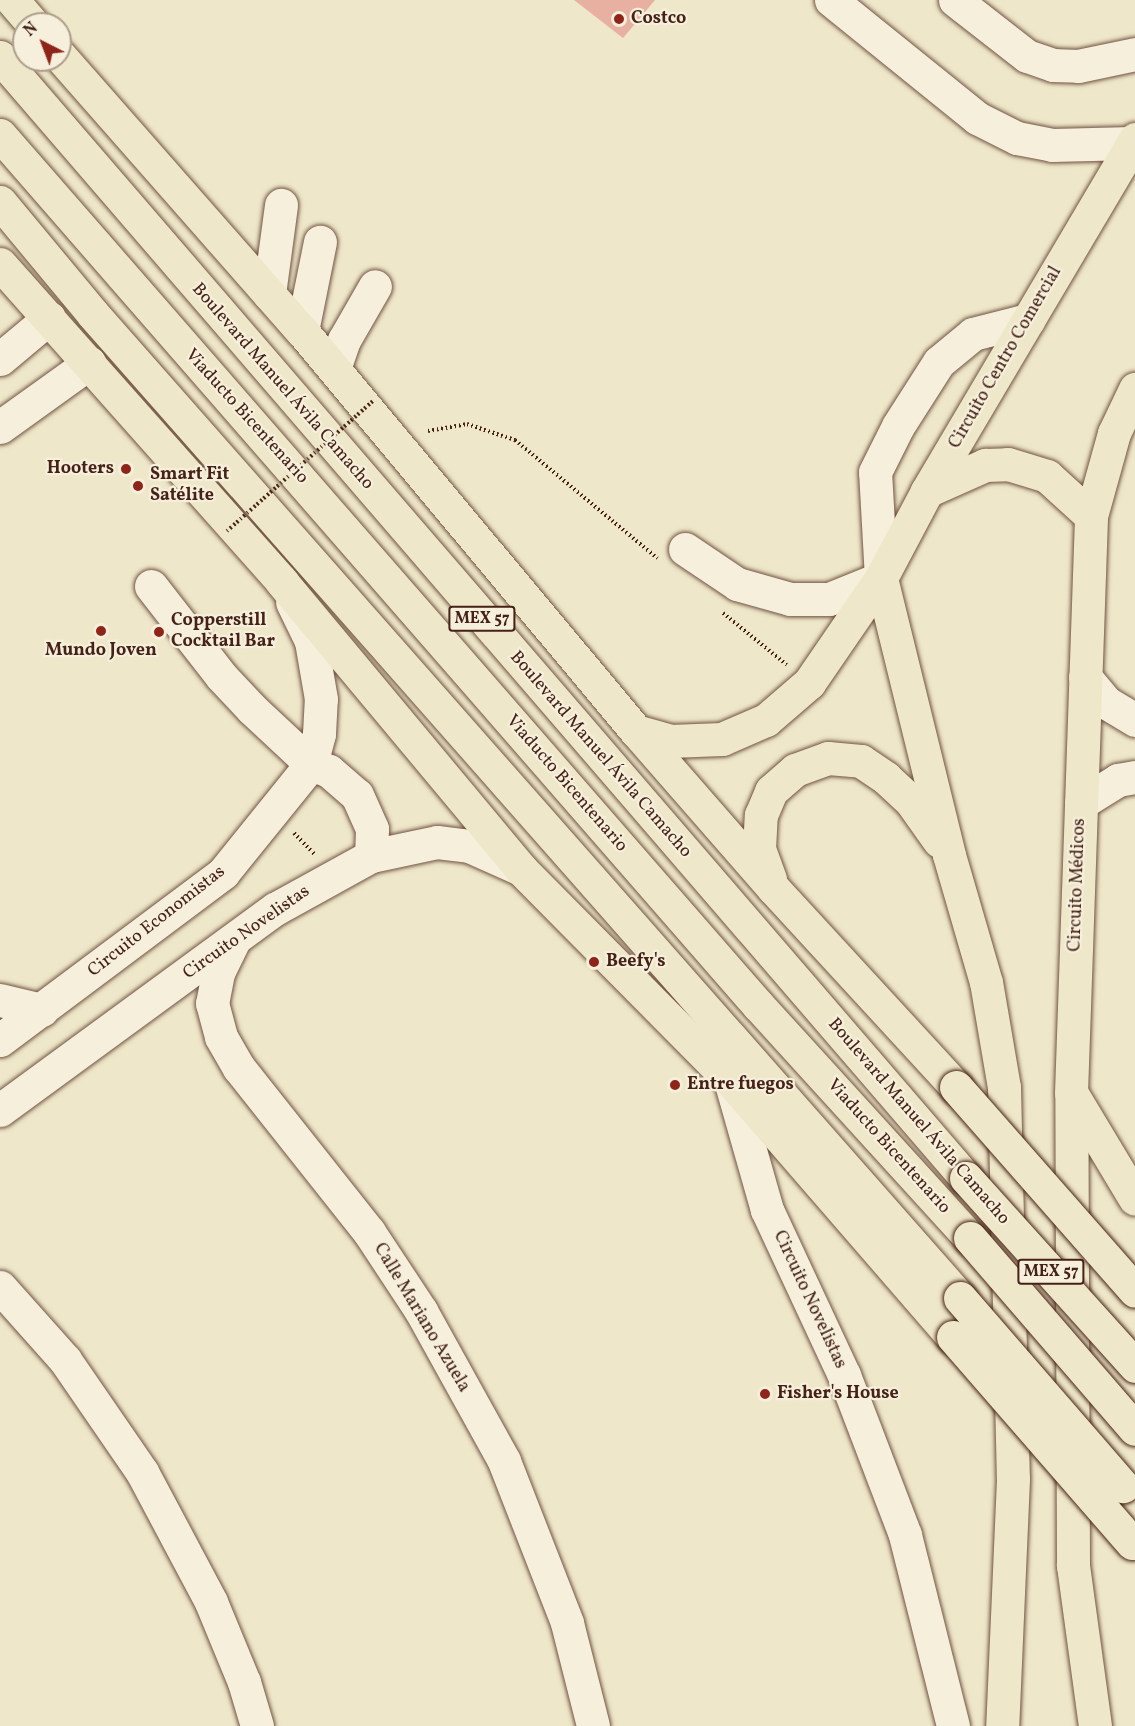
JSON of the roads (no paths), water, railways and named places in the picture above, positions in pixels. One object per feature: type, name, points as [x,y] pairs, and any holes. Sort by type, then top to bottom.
[{"type":"main road","points":[[12,0],[22,12]]},
{"type":"main road","name":"Boulevard Manuel Ávila Camacho","points":[[0,57],[966,1178],[1135,1366]]},
{"type":"main road","points":[[72,70],[302,331],[636,731],[774,889],[956,1087],[1135,1291]]},
{"type":"main road","name":"Viaducto Bicentenario","points":[[0,135],[758,1005],[970,1238],[1135,1429]]},
{"type":"main road","name":"Circuito Centro Comercial","points":[[636,731],[670,741],[722,739],[766,720],[809,683],[881,578],[927,491],[1134,142]]},
{"type":"main road","points":[[0,202],[100,322],[1129,1493]]},
{"type":"main road","points":[[0,264],[282,582],[521,869],[730,1080],[1134,1544]]},
{"type":"main road","name":"Circuito Médicos","points":[[1095,1726],[1073,1566],[1071,1093],[1091,516],[1114,433],[1135,389]]},
{"type":"main road","points":[[927,491],[985,465],[1008,464],[1047,476],[1091,516]]},
{"type":"main road","points":[[881,578],[949,855],[986,982],[1004,1087],[1013,1479],[1002,1726]]},
{"type":"main road","points":[[774,889],[759,849],[761,815],[771,791],[795,770],[828,758],[861,761],[886,778],[910,800],[949,855]]},
{"type":"main road","points":[[1071,1093],[1135,1199]]},
{"type":"street","points":[[831,0],[977,118],[1007,133],[1052,145],[1134,142]]},
{"type":"street","points":[[955,0],[1027,56],[1053,65],[1078,66],[1135,54]]},
{"type":"street","points":[[269,294],[281,205]]},
{"type":"street","points":[[302,331],[320,242]]},
{"type":"street","points":[[334,369],[344,340],[375,286]]},
{"type":"street","points":[[0,359],[49,318]]},
{"type":"street","points":[[673,556],[736,584],[790,600],[829,599],[881,578],[875,472],[898,426],[948,355],[973,334],[1028,320]]},
{"type":"street","points":[[0,428],[89,363]]},
{"type":"street","name":"Circuito Economistas","points":[[0,1040],[223,873],[311,764],[319,734],[321,699],[311,641],[282,582]]},
{"type":"street","points":[[151,586],[221,676],[311,764],[337,777],[357,795],[372,829],[371,856]]},
{"type":"street","points":[[1085,677],[1107,703],[1135,720]]},
{"type":"street","points":[[1081,803],[1118,780],[1135,777]]},
{"type":"street","name":"Circuito Novelistas","points":[[0,1110],[233,942],[275,909],[333,874],[371,856],[437,842],[469,846],[521,869]]},
{"type":"street","name":"Calle Mariano Azuela","points":[[233,942],[218,973],[212,1003],[221,1037],[239,1068],[369,1232],[421,1311],[504,1461],[567,1623],[593,1726]]},
{"type":"street","points":[[0,1000],[42,1010]]},
{"type":"street","name":"Circuito Novelistas","points":[[730,1080],[767,1210],[844,1375],[905,1535],[952,1726]]},
{"type":"street","points":[[0,1287],[64,1360],[142,1472],[211,1602],[244,1682],[257,1726]]},
{"type":"place","name":"Costco","points":[[619,19]]},
{"type":"place","name":"Hooters","points":[[126,469]]},
{"type":"place","name":"Smart Fit Satélite","points":[[138,486]]},
{"type":"place","name":"Mundo Joven","points":[[101,631]]},
{"type":"place","name":"Copperstill Cocktail Bar","points":[[159,632]]},
{"type":"place","name":"Beefy's","points":[[594,962]]},
{"type":"place","name":"Entre fuegos","points":[[675,1085]]},
{"type":"place","name":"Fisher's House","points":[[765,1394]]}]
